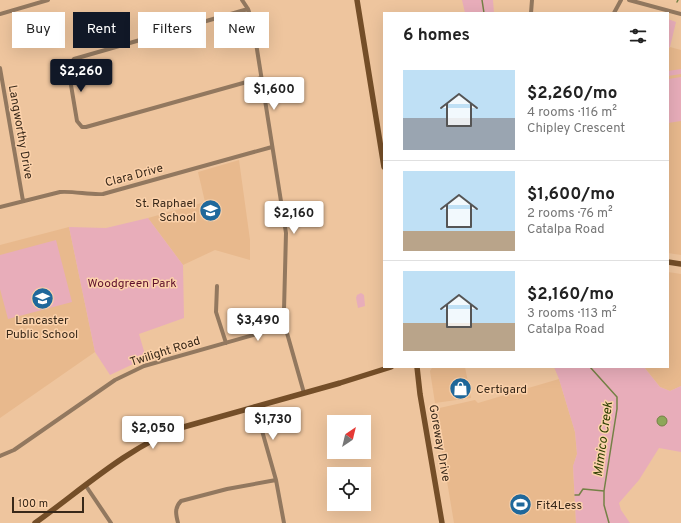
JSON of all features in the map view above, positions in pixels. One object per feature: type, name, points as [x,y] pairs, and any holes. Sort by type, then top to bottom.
[{"type":"street","points":[[0,14],[36,2],[48,0]]},
{"type":"street","points":[[242,0],[248,9],[253,24],[286,233],[285,326],[304,392]]},
{"type":"street","points":[[357,0],[383,161]]},
{"type":"street","points":[[531,12],[532,0]]},
{"type":"street","points":[[615,12],[621,0]]},
{"type":"street","points":[[629,0],[681,14]]},
{"type":"street","points":[[248,9],[74,59],[68,67],[77,122],[82,128],[261,78]]},
{"type":"street","name":"Langworthy Drive","points":[[0,68],[23,201]]},
{"type":"street","name":"Clara Drive","points":[[0,207],[60,192],[70,191],[96,195],[103,194],[272,147]]},
{"type":"street","points":[[669,262],[681,264]]},
{"type":"street","points":[[217,286],[216,312],[226,342]]},
{"type":"street","name":"Twilight Road","points":[[0,456],[14,450],[116,380],[144,366],[285,326]]},
{"type":"street","points":[[35,523],[135,450],[162,434],[388,368]]},
{"type":"street","name":"Goreway Drive","points":[[417,368],[420,394],[442,523]]},
{"type":"street","points":[[255,406],[276,480],[284,523]]},
{"type":"street","points":[[178,523],[175,512],[181,501],[227,489],[276,480]]},
{"type":"street","points":[[86,486],[111,523]]},
{"type":"shaded area","points":[[669,48],[681,50],[681,255],[669,253]]},
{"type":"shaded area","name":"St. Raphael School","points":[[239,160],[250,240],[250,260],[215,250],[183,265],[148,218],[205,202],[198,172]]},
{"type":"shaded area","name":"Lancaster Public School","points":[[69,227],[95,352],[0,418],[0,245]]},
{"type":"shaded area","points":[[669,272],[681,274],[681,386],[670,391],[660,387],[645,368],[669,368]]},
{"type":"shaded area","points":[[432,368],[465,368],[471,398],[435,403],[430,371]]},
{"type":"shaded area","points":[[559,379],[575,432],[577,454],[573,467],[576,523],[454,523],[435,409],[475,400],[478,403]]},
{"type":"shaded area","points":[[660,416],[664,416],[666,417],[666,425],[660,426],[657,423],[657,419]]},
{"type":"green space","points":[[462,0],[493,0],[494,12],[465,12]]},
{"type":"green space","points":[[669,19],[676,22],[669,48]]},
{"type":"green space","points":[[681,69],[681,74],[669,76],[669,71]]},
{"type":"green space","points":[[681,77],[681,121],[669,123],[669,79]]},
{"type":"green space","name":"Woodgreen Park","points":[[148,218],[183,265],[184,318],[139,334],[146,358],[110,375],[95,352],[69,227],[106,228]]},
{"type":"green space","points":[[56,240],[72,302],[8,319],[0,289],[0,255]]},
{"type":"green space","points":[[361,293],[364,295],[365,306],[358,308],[356,298],[357,295]]},
{"type":"green space","points":[[554,368],[645,368],[660,387],[670,391],[681,386],[681,452],[659,448],[639,480],[619,503],[621,510],[630,523],[576,523],[573,466],[577,454],[575,432]]},
{"type":"waterway","name":"Mimico Creek","points":[[482,0],[484,12]]},
{"type":"waterway","name":"Mimico Creek","points":[[591,368],[617,397],[617,409],[604,491],[604,505],[609,523]]},
{"type":"waterway","points":[[575,495],[579,495],[583,489],[604,491]]},
{"type":"place","name":"St. Raphael School","points":[[211,210]]},
{"type":"place","name":"Lancaster Public School","points":[[42,299]]},
{"type":"place","name":"Certigard","points":[[461,389]]},
{"type":"place","name":"Fit4Less","points":[[520,505]]}]
